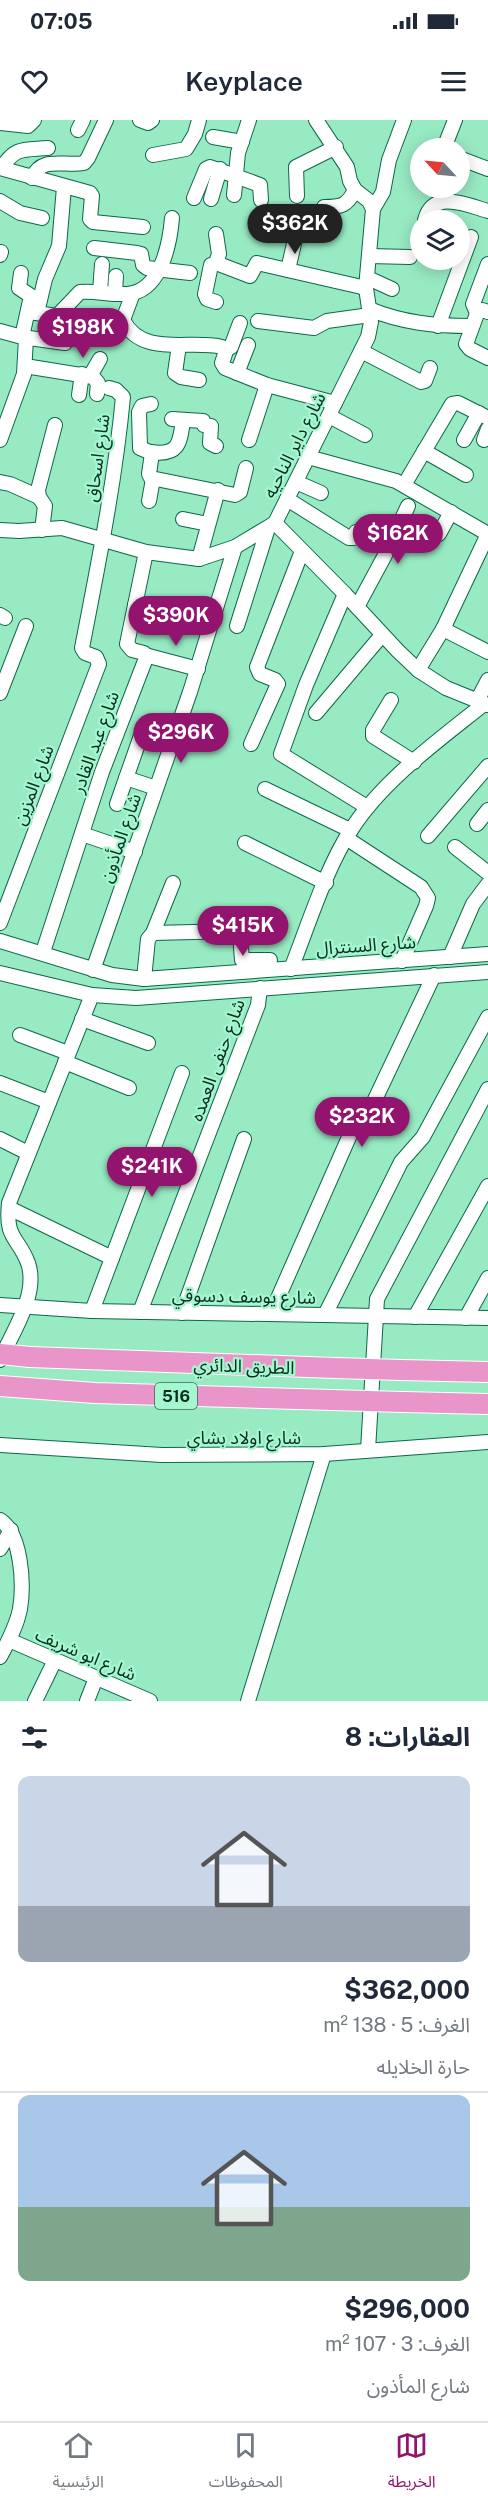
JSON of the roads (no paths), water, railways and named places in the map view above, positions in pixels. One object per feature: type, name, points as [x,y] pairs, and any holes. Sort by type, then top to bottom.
[{"type":"highway","name":"الطريق الدائري","points":[[0,1354],[127,1363],[488,1372]]},
{"type":"highway","name":"الطريق الدائري","points":[[0,1386],[106,1394],[488,1404]]},
{"type":"street","points":[[0,123],[28,126],[34,120]]},
{"type":"street","points":[[35,183],[39,167],[49,163],[84,163],[106,120]]},
{"type":"street","points":[[140,120],[148,123],[152,120]]},
{"type":"street","points":[[153,155],[186,149],[195,134],[199,120]]},
{"type":"street","points":[[234,195],[234,175],[249,120]]},
{"type":"street","points":[[316,120],[336,147],[347,167],[355,190],[369,201],[373,209]]},
{"type":"street","name":"شارع داير الناحيه","points":[[237,626],[272,526],[361,351],[370,328],[367,283],[373,209],[383,192],[389,160],[404,120]]},
{"type":"street","points":[[448,138],[455,120]]},
{"type":"street","points":[[213,137],[242,142]]},
{"type":"street","points":[[297,196],[296,167],[336,147]]},
{"type":"street","points":[[48,148],[18,150],[1,168],[35,183],[91,194],[90,219],[93,222],[143,227]]},
{"type":"street","points":[[470,162],[488,169]]},
{"type":"street","points":[[195,198],[206,169],[210,167],[260,185],[261,200]]},
{"type":"street","points":[[211,199],[220,169]]},
{"type":"street","points":[[0,440],[25,366],[24,338],[59,246],[64,187]]},
{"type":"street","points":[[324,207],[342,207],[348,203],[355,190]]},
{"type":"street","points":[[0,201],[20,213],[42,218]]},
{"type":"street","points":[[429,210],[445,201],[453,201],[488,211]]},
{"type":"street","points":[[172,218],[171,238],[165,257],[150,281],[133,293],[123,320],[131,331],[150,343],[214,345],[226,349],[231,347],[240,323]]},
{"type":"street","points":[[288,270],[298,226]]},
{"type":"street","points":[[216,234],[219,254],[216,263],[211,265],[204,294],[207,299],[216,302]]},
{"type":"street","points":[[438,326],[471,237]]},
{"type":"street","points":[[94,248],[137,253],[142,257],[145,267],[190,273]]},
{"type":"street","points":[[369,256],[410,257]]},
{"type":"street","points":[[216,263],[250,276],[257,263],[392,289]]},
{"type":"street","points":[[100,292],[102,264]]},
{"type":"street","points":[[488,264],[472,304],[482,312],[471,326],[467,346],[488,357]]},
{"type":"street","points":[[21,273],[20,288],[31,294],[33,313]]},
{"type":"street","points":[[115,293],[116,276]]},
{"type":"street","points":[[33,313],[57,316],[80,292],[133,293]]},
{"type":"street","points":[[258,321],[314,328],[327,321],[369,312],[438,326],[471,326]]},
{"type":"street","points":[[0,331],[24,338],[65,343],[73,329]]},
{"type":"street","points":[[179,345],[176,373],[181,377],[199,380]]},
{"type":"street","points":[[237,373],[248,345]]},
{"type":"street","points":[[226,349],[223,366],[332,409],[365,435]]},
{"type":"street","points":[[361,351],[421,382],[425,381],[430,368]]},
{"type":"street","points":[[79,395],[86,375],[100,359]]},
{"type":"street","points":[[25,366],[86,375]]},
{"type":"street","name":"شارع اسحاق","points":[[86,375],[98,383],[103,391],[116,390],[123,398],[115,470],[102,541]]},
{"type":"street","points":[[249,440],[267,385]]},
{"type":"street","points":[[404,485],[452,405],[459,403],[483,416],[464,440]]},
{"type":"street","points":[[151,404],[142,406],[139,412],[140,448],[163,454],[175,448],[181,438],[177,419],[203,421],[204,425],[211,426],[210,443],[216,447]]},
{"type":"street","points":[[42,530],[41,500],[38,490],[55,425]]},
{"type":"street","points":[[424,451],[466,475]]},
{"type":"street","points":[[151,452],[149,474],[153,479],[235,495],[238,494],[246,468]]},
{"type":"street","points":[[308,457],[390,479],[488,534],[484,553],[418,670]]},
{"type":"street","points":[[149,501],[153,479]]},
{"type":"street","points":[[0,482],[10,484],[41,500],[58,501]]},
{"type":"street","points":[[296,482],[321,493]]},
{"type":"street","points":[[199,559],[218,490]]},
{"type":"street","points":[[287,499],[349,538],[353,538],[356,532]]},
{"type":"street","points":[[357,607],[408,506]]},
{"type":"street","points":[[439,534],[451,512]]},
{"type":"street","points":[[183,519],[208,524]]},
{"type":"street","points":[[0,530],[62,528],[76,530],[102,541],[146,552],[199,559],[235,547],[272,526],[302,551],[418,670],[447,688],[483,703]]},
{"type":"street","name":"شارع المزين","points":[[0,923],[99,664],[98,660],[85,653],[82,648],[102,541]]},
{"type":"street","name":"شارع المأذون","points":[[93,970],[198,669],[235,547]]},
{"type":"street","points":[[251,744],[278,684],[275,680],[260,674],[257,668],[302,551]]},
{"type":"street","points":[[146,552],[127,644],[132,650],[145,655],[198,669]]},
{"type":"street","points":[[345,594],[281,751],[284,758],[367,807]]},
{"type":"street","points":[[135,605],[213,618]]},
{"type":"street","points":[[0,693],[26,626]]},
{"type":"street","points":[[442,629],[488,652]]},
{"type":"street","points":[[316,713],[382,635]]},
{"type":"street","name":"شارع عبد القادر","points":[[43,952],[145,655]]},
{"type":"street","points":[[291,969],[348,834],[367,807],[414,762],[483,703],[488,680]]},
{"type":"street","points":[[391,700],[373,730],[373,736],[414,762]]},
{"type":"street","points":[[117,804],[144,727]]},
{"type":"street","points":[[428,836],[488,766]]},
{"type":"street","points":[[126,778],[156,788]]},
{"type":"street","points":[[265,789],[348,834],[426,893],[426,906],[402,961]]},
{"type":"street","points":[[477,824],[488,810]]},
{"type":"street","points":[[82,834],[135,852]]},
{"type":"street","points":[[245,843],[326,883]]},
{"type":"street","points":[[455,847],[488,873]]},
{"type":"street","points":[[144,979],[148,939],[153,933],[173,883]]},
{"type":"street","points":[[450,957],[485,894]]},
{"type":"street","points":[[153,933],[236,931],[240,935],[242,960],[270,960]]},
{"type":"street","name":"شارع السنترال","points":[[0,941],[43,952],[93,970],[144,979],[488,954]]},
{"type":"street","name":"شارع السنترال","points":[[0,973],[92,995],[164,997],[488,972]]},
{"type":"street","points":[[108,997],[112,975]]},
{"type":"street","points":[[271,1314],[354,1128],[362,1127],[434,975]]},
{"type":"street","name":"شارع حنفى العمده","points":[[140,1312],[258,1005],[260,988]]},
{"type":"street","points":[[0,1227],[6,1206],[92,995]]},
{"type":"street","points":[[325,1315],[401,1162],[423,1137],[488,1017]]},
{"type":"street","points":[[82,1019],[148,1043]]},
{"type":"street","points":[[20,1035],[129,1088]]},
{"type":"street","points":[[92,1311],[182,1073]]},
{"type":"street","points":[[0,1083],[49,1102]]},
{"type":"street","points":[[368,1450],[377,1299],[488,1089]]},
{"type":"street","points":[[0,1139],[28,1153]]},
{"type":"street","points":[[182,1312],[244,1139]]},
{"type":"street","points":[[415,1317],[488,1186]]},
{"type":"street","points":[[6,1206],[112,1258]]},
{"type":"street","points":[[0,1360],[28,1298],[30,1274],[28,1262],[11,1236],[6,1206]]},
{"type":"street","points":[[466,1318],[488,1278]]},
{"type":"street","name":"شارع يوسف دسوقي","points":[[0,1305],[92,1311],[488,1318]]},
{"type":"street","name":"شارع اولاد بشاي","points":[[0,1445],[162,1455],[324,1454],[488,1442]]},
{"type":"street","points":[[248,1701],[324,1454]]},
{"type":"street","points":[[0,1520],[11,1530],[20,1563],[21,1596],[20,1610],[9,1641],[0,1657]]},
{"type":"street","points":[[0,1549],[11,1530]]},
{"type":"street","name":"شارع ابو شريف","points":[[9,1641],[150,1701]]},
{"type":"street","points":[[36,1701],[55,1660]]},
{"type":"street","points":[[87,1701],[96,1678]]}]
